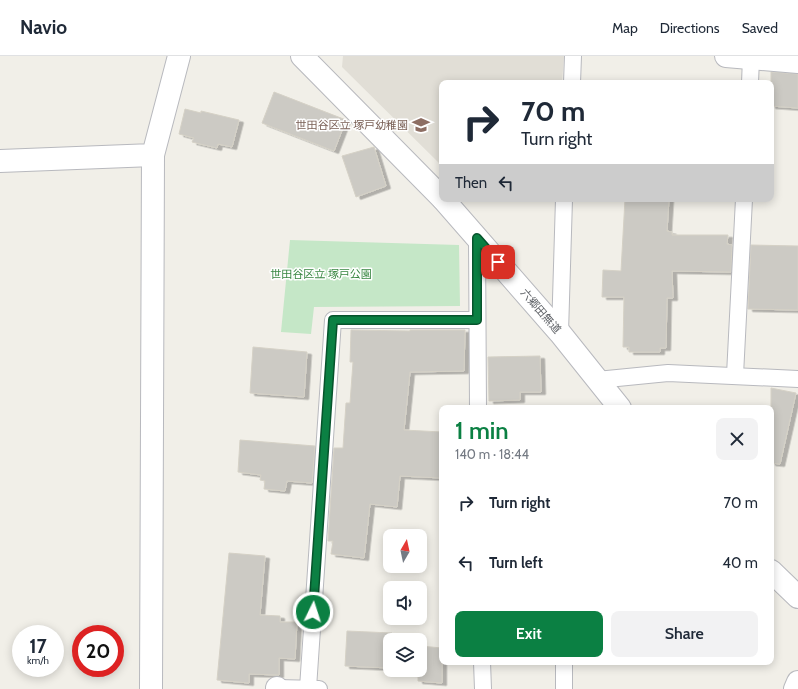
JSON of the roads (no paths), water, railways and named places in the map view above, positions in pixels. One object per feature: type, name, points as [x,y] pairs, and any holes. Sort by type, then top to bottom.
[{"type":"street","points":[[151,689],[154,155],[179,56]]},
{"type":"street","name":"六郷田無道","points":[[302,56],[439,196]]},
{"type":"street","points":[[726,56],[798,62]]},
{"type":"street","points":[[0,161],[154,155]]},
{"type":"street","name":"六郷田無道","points":[[445,202],[560,333],[617,405]]},
{"type":"street","points":[[774,574],[798,597]]},
{"type":"street","points":[[795,689],[798,682]]},
{"type":"lane","points":[[572,80],[573,56]]},
{"type":"lane","points":[[750,80],[751,58]]},
{"type":"lane","points":[[560,333],[564,202]]},
{"type":"lane","points":[[735,375],[744,202]]},
{"type":"lane","points":[[477,238],[478,405]]},
{"type":"lane","points":[[277,688],[314,689],[333,320],[477,320]]},
{"type":"lane","points":[[596,380],[668,373],[798,379]]},
{"type":"lane","points":[[482,665],[483,689]]},
{"type":"lane","points":[[564,665],[564,689]]},
{"type":"place","name":"世田谷区立 塚戸幼稚園","points":[[421,125]]},
{"type":"park label","name":"世田谷区立 塚戸公園","points":[[321,274]]}]
